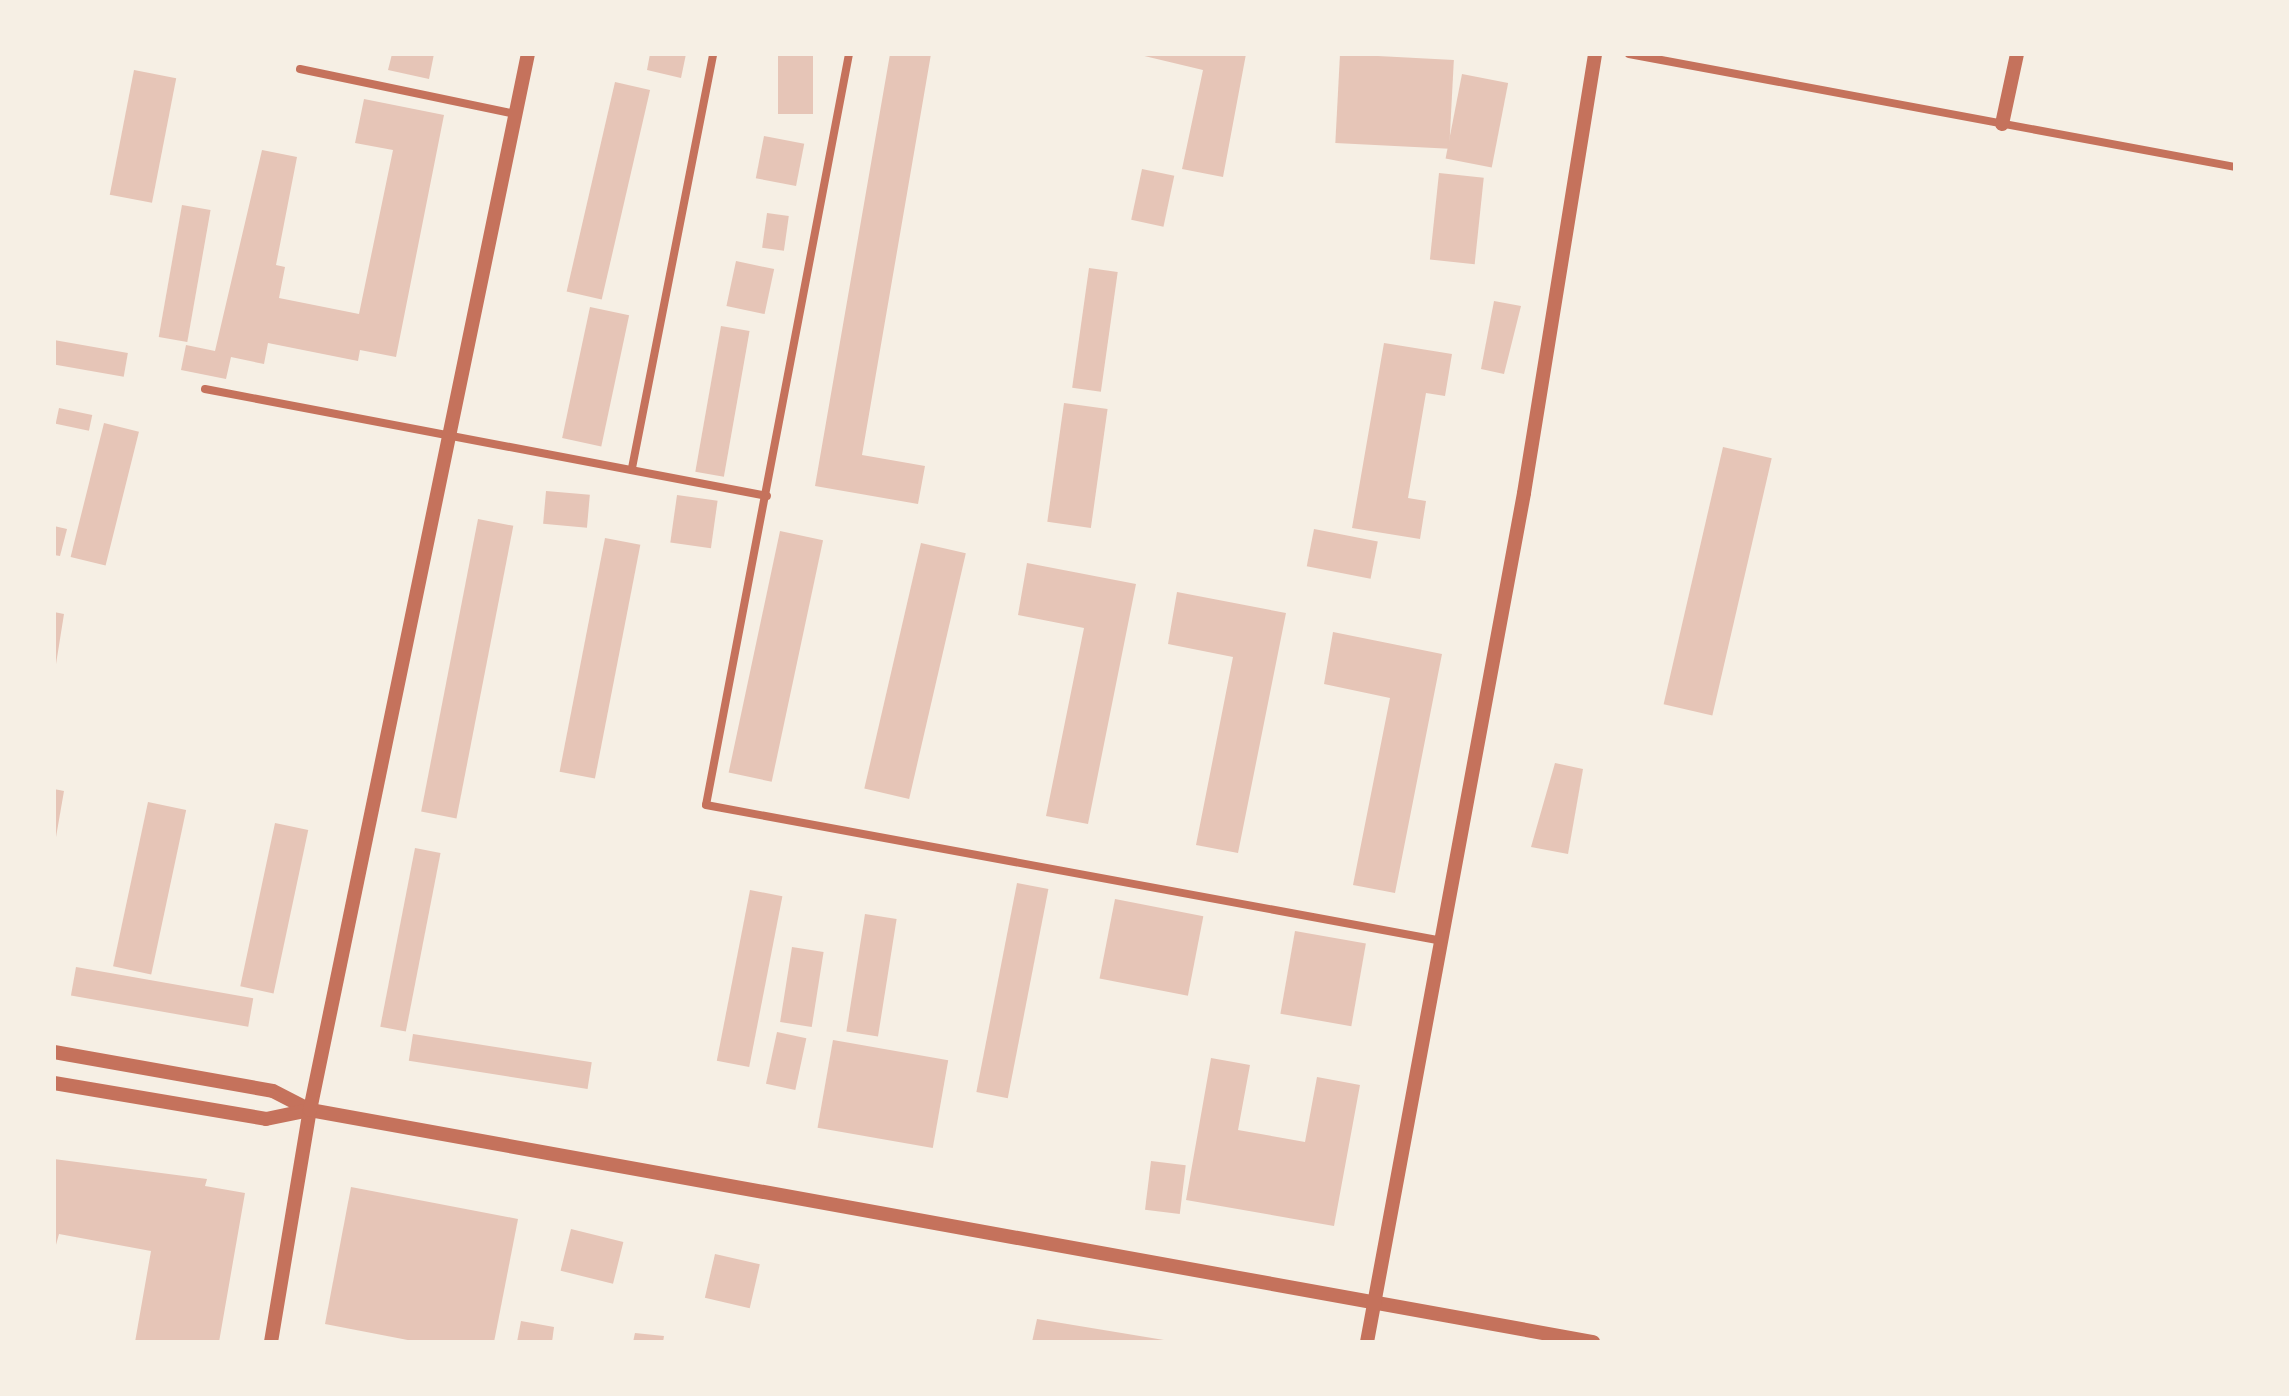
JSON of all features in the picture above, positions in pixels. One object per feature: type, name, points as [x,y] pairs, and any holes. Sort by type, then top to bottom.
[{"type":"street","points":[[271,1342],[310,1110],[528,54]]},
{"type":"street","points":[[632,468],[713,54]]},
{"type":"street","points":[[849,54],[706,805],[1444,941]]},
{"type":"street","points":[[1367,1342],[1444,941],[1595,54]]},
{"type":"street","points":[[1629,54],[2235,167]]},
{"type":"street","points":[[2002,124],[2017,54]]},
{"type":"street","points":[[300,69],[516,114]]},
{"type":"street","points":[[205,389],[448,431],[767,496]]},
{"type":"street","points":[[54,1052],[273,1091],[310,1110],[1593,1342]]},
{"type":"street","points":[[54,1083],[266,1119],[310,1110]]},
{"type":"building","points":[[392,54],[434,54],[429,79],[388,70]]},
{"type":"building","points":[[650,54],[686,54],[681,78],[647,70]]},
{"type":"building","points":[[778,54],[813,54],[813,114],[778,114]]},
{"type":"building","points":[[890,54],[931,54],[862,455],[925,466],[918,504],[815,486]]},
{"type":"building","points":[[1136,54],[1246,54],[1223,177],[1182,169],[1203,70]]},
{"type":"building","points":[[1340,54],[1454,60],[1449,149],[1335,143]]},
{"type":"building","points":[[134,70],[176,78],[152,203],[110,195]]},
{"type":"building","points":[[1462,74],[1508,83],[1492,167],[1446,158]]},
{"type":"building","points":[[615,82],[650,90],[602,300],[567,291]]},
{"type":"building","points":[[364,99],[444,115],[396,357],[360,350],[358,361],[268,343],[264,364],[231,357],[226,379],[181,370],[186,345],[215,351],[262,150],[297,157],[276,265],[285,267],[279,298],[359,314],[393,150],[355,143]]},
{"type":"building","points":[[764,136],[804,144],[796,186],[756,178]]},
{"type":"building","points":[[1142,169],[1174,176],[1163,227],[1131,220]]},
{"type":"building","points":[[1439,173],[1484,178],[1475,264],[1430,260]]},
{"type":"building","points":[[182,205],[211,210],[187,342],[159,337]]},
{"type":"building","points":[[767,213],[789,216],[784,251],[762,248]]},
{"type":"building","points":[[736,261],[774,269],[765,314],[726,306]]},
{"type":"building","points":[[1089,268],[1118,272],[1101,392],[1072,388]]},
{"type":"building","points":[[1494,301],[1521,306],[1504,374],[1481,369]]},
{"type":"building","points":[[590,307],[629,315],[601,446],[562,438]]},
{"type":"building","points":[[721,326],[750,331],[724,477],[695,472]]},
{"type":"building","points":[[54,340],[128,353],[124,377],[54,364]]},
{"type":"building","points":[[1384,343],[1452,354],[1445,396],[1426,393],[1408,498],[1426,501],[1420,539],[1352,528]]},
{"type":"building","points":[[1064,403],[1108,409],[1091,528],[1047,522]]},
{"type":"building","points":[[59,408],[92,415],[89,431],[56,424]]},
{"type":"building","points":[[104,423],[139,432],[106,566],[71,557]]},
{"type":"building","points":[[1723,447],[1772,458],[1712,715],[1664,704]]},
{"type":"building","points":[[546,491],[590,495],[587,528],[543,524]]},
{"type":"building","points":[[677,495],[718,501],[711,548],[670,543]]},
{"type":"building","points":[[478,519],[513,526],[456,818],[421,812]]},
{"type":"building","points":[[54,526],[67,529],[60,556],[54,555]]},
{"type":"building","points":[[1314,529],[1378,541],[1371,579],[1307,566]]},
{"type":"building","points":[[780,531],[823,540],[772,782],[729,773]]},
{"type":"building","points":[[605,538],[640,545],[595,778],[560,772]]},
{"type":"building","points":[[921,543],[966,553],[909,799],[864,789]]},
{"type":"building","points":[[1027,563],[1136,584],[1088,824],[1046,816],[1084,628],[1018,615]]},
{"type":"building","points":[[1177,592],[1286,613],[1238,853],[1196,845],[1233,657],[1168,644]]},
{"type":"building","points":[[54,612],[64,614],[56,664],[54,663]]},
{"type":"building","points":[[1333,632],[1442,654],[1395,893],[1353,885],[1390,698],[1324,684]]},
{"type":"building","points":[[1555,763],[1583,769],[1568,854],[1531,847]]},
{"type":"building","points":[[54,789],[64,791],[56,837],[54,837]]},
{"type":"building","points":[[148,802],[186,810],[151,974],[113,966]]},
{"type":"building","points":[[275,823],[308,830],[274,993],[240,986]]},
{"type":"building","points":[[415,848],[441,853],[406,1032],[380,1027]]},
{"type":"building","points":[[1017,883],[1048,889],[1008,1098],[976,1092]]},
{"type":"building","points":[[750,890],[782,896],[749,1067],[717,1061]]},
{"type":"building","points":[[1115,899],[1203,916],[1188,996],[1100,979]]},
{"type":"building","points":[[865,914],[897,919],[878,1037],[846,1032]]},
{"type":"building","points":[[1295,931],[1366,944],[1351,1026],[1280,1014]]},
{"type":"building","points":[[792,947],[824,952],[812,1027],[780,1022]]},
{"type":"building","points":[[76,967],[253,998],[248,1027],[71,996]]},
{"type":"building","points":[[777,1032],[806,1038],[795,1090],[766,1084]]},
{"type":"building","points":[[413,1034],[592,1062],[588,1089],[409,1061]]},
{"type":"building","points":[[833,1040],[948,1060],[933,1148],[818,1128]]},
{"type":"building","points":[[1211,1058],[1250,1065],[1238,1130],[1305,1142],[1317,1077],[1360,1085],[1334,1226],[1186,1200]]},
{"type":"building","points":[[54,1159],[207,1179],[205,1186],[245,1193],[219,1342],[135,1342],[151,1251],[59,1234],[54,1252]]},
{"type":"building","points":[[1151,1161],[1186,1165],[1180,1214],[1145,1210]]},
{"type":"building","points":[[351,1187],[518,1219],[494,1342],[418,1342],[325,1324]]},
{"type":"building","points":[[571,1229],[623,1242],[613,1284],[561,1271]]},
{"type":"building","points":[[715,1254],[760,1264],[750,1308],[705,1298]]},
{"type":"building","points":[[1037,1319],[1164,1340],[1164,1342],[1032,1342]]},
{"type":"building","points":[[521,1321],[554,1327],[552,1342],[517,1342]]},
{"type":"building","points":[[635,1333],[664,1336],[663,1342],[633,1342]]}]
